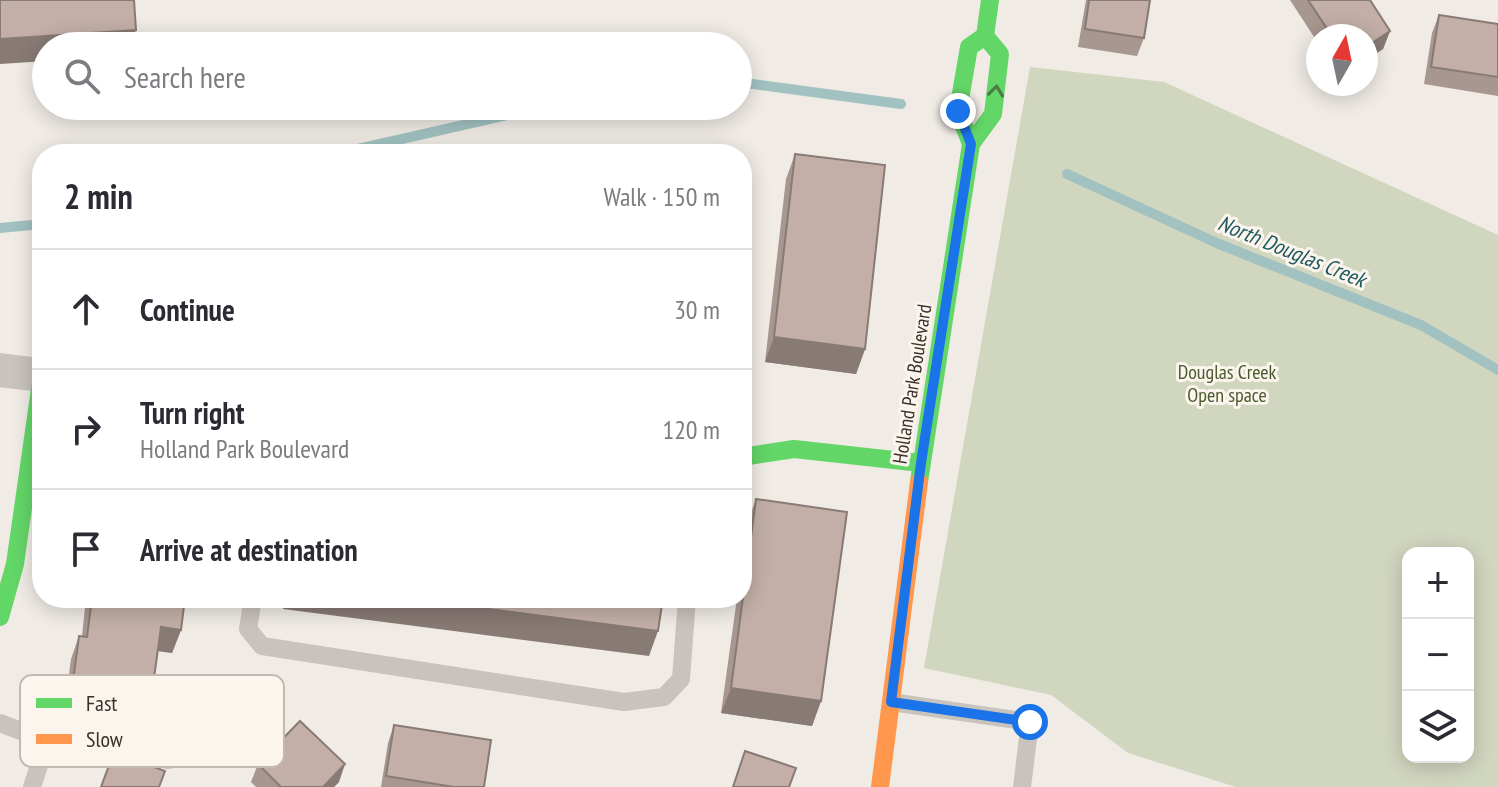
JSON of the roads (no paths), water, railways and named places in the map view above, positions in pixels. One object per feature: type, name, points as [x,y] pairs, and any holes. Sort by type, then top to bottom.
[{"type":"street","name":"Holland Park Boulevard","points":[[880,787],[921,463],[971,144],[958,111],[969,47],[985,36],[990,0]]},
{"type":"street","points":[[971,144],[993,114],[1000,54],[985,36]]},
{"type":"street","points":[[0,370],[32,374]]},
{"type":"street","points":[[0,617],[15,564],[32,440]]},
{"type":"street","points":[[752,455],[794,449],[921,463]]},
{"type":"lane","points":[[251,608],[248,629],[262,646],[624,702],[664,697],[681,679],[686,608]]},
{"type":"lane","points":[[891,702],[1030,722],[1022,787]]},
{"type":"lane","points":[[0,723],[20,731]]},
{"type":"lane","points":[[32,787],[39,767]]},
{"type":"waterway","name":"North Douglas Creek","points":[[752,84],[901,104]]},
{"type":"waterway","name":"North Douglas Creek","points":[[380,144],[485,120]]},
{"type":"waterway","name":"North Douglas Creek","points":[[1067,174],[1219,244],[1421,325],[1498,370]]},
{"type":"waterway","name":"North Douglas Creek","points":[[0,228],[32,225]]},
{"type":"park label","name":"Douglas Creek Open space","points":[[1227,384]]}]
